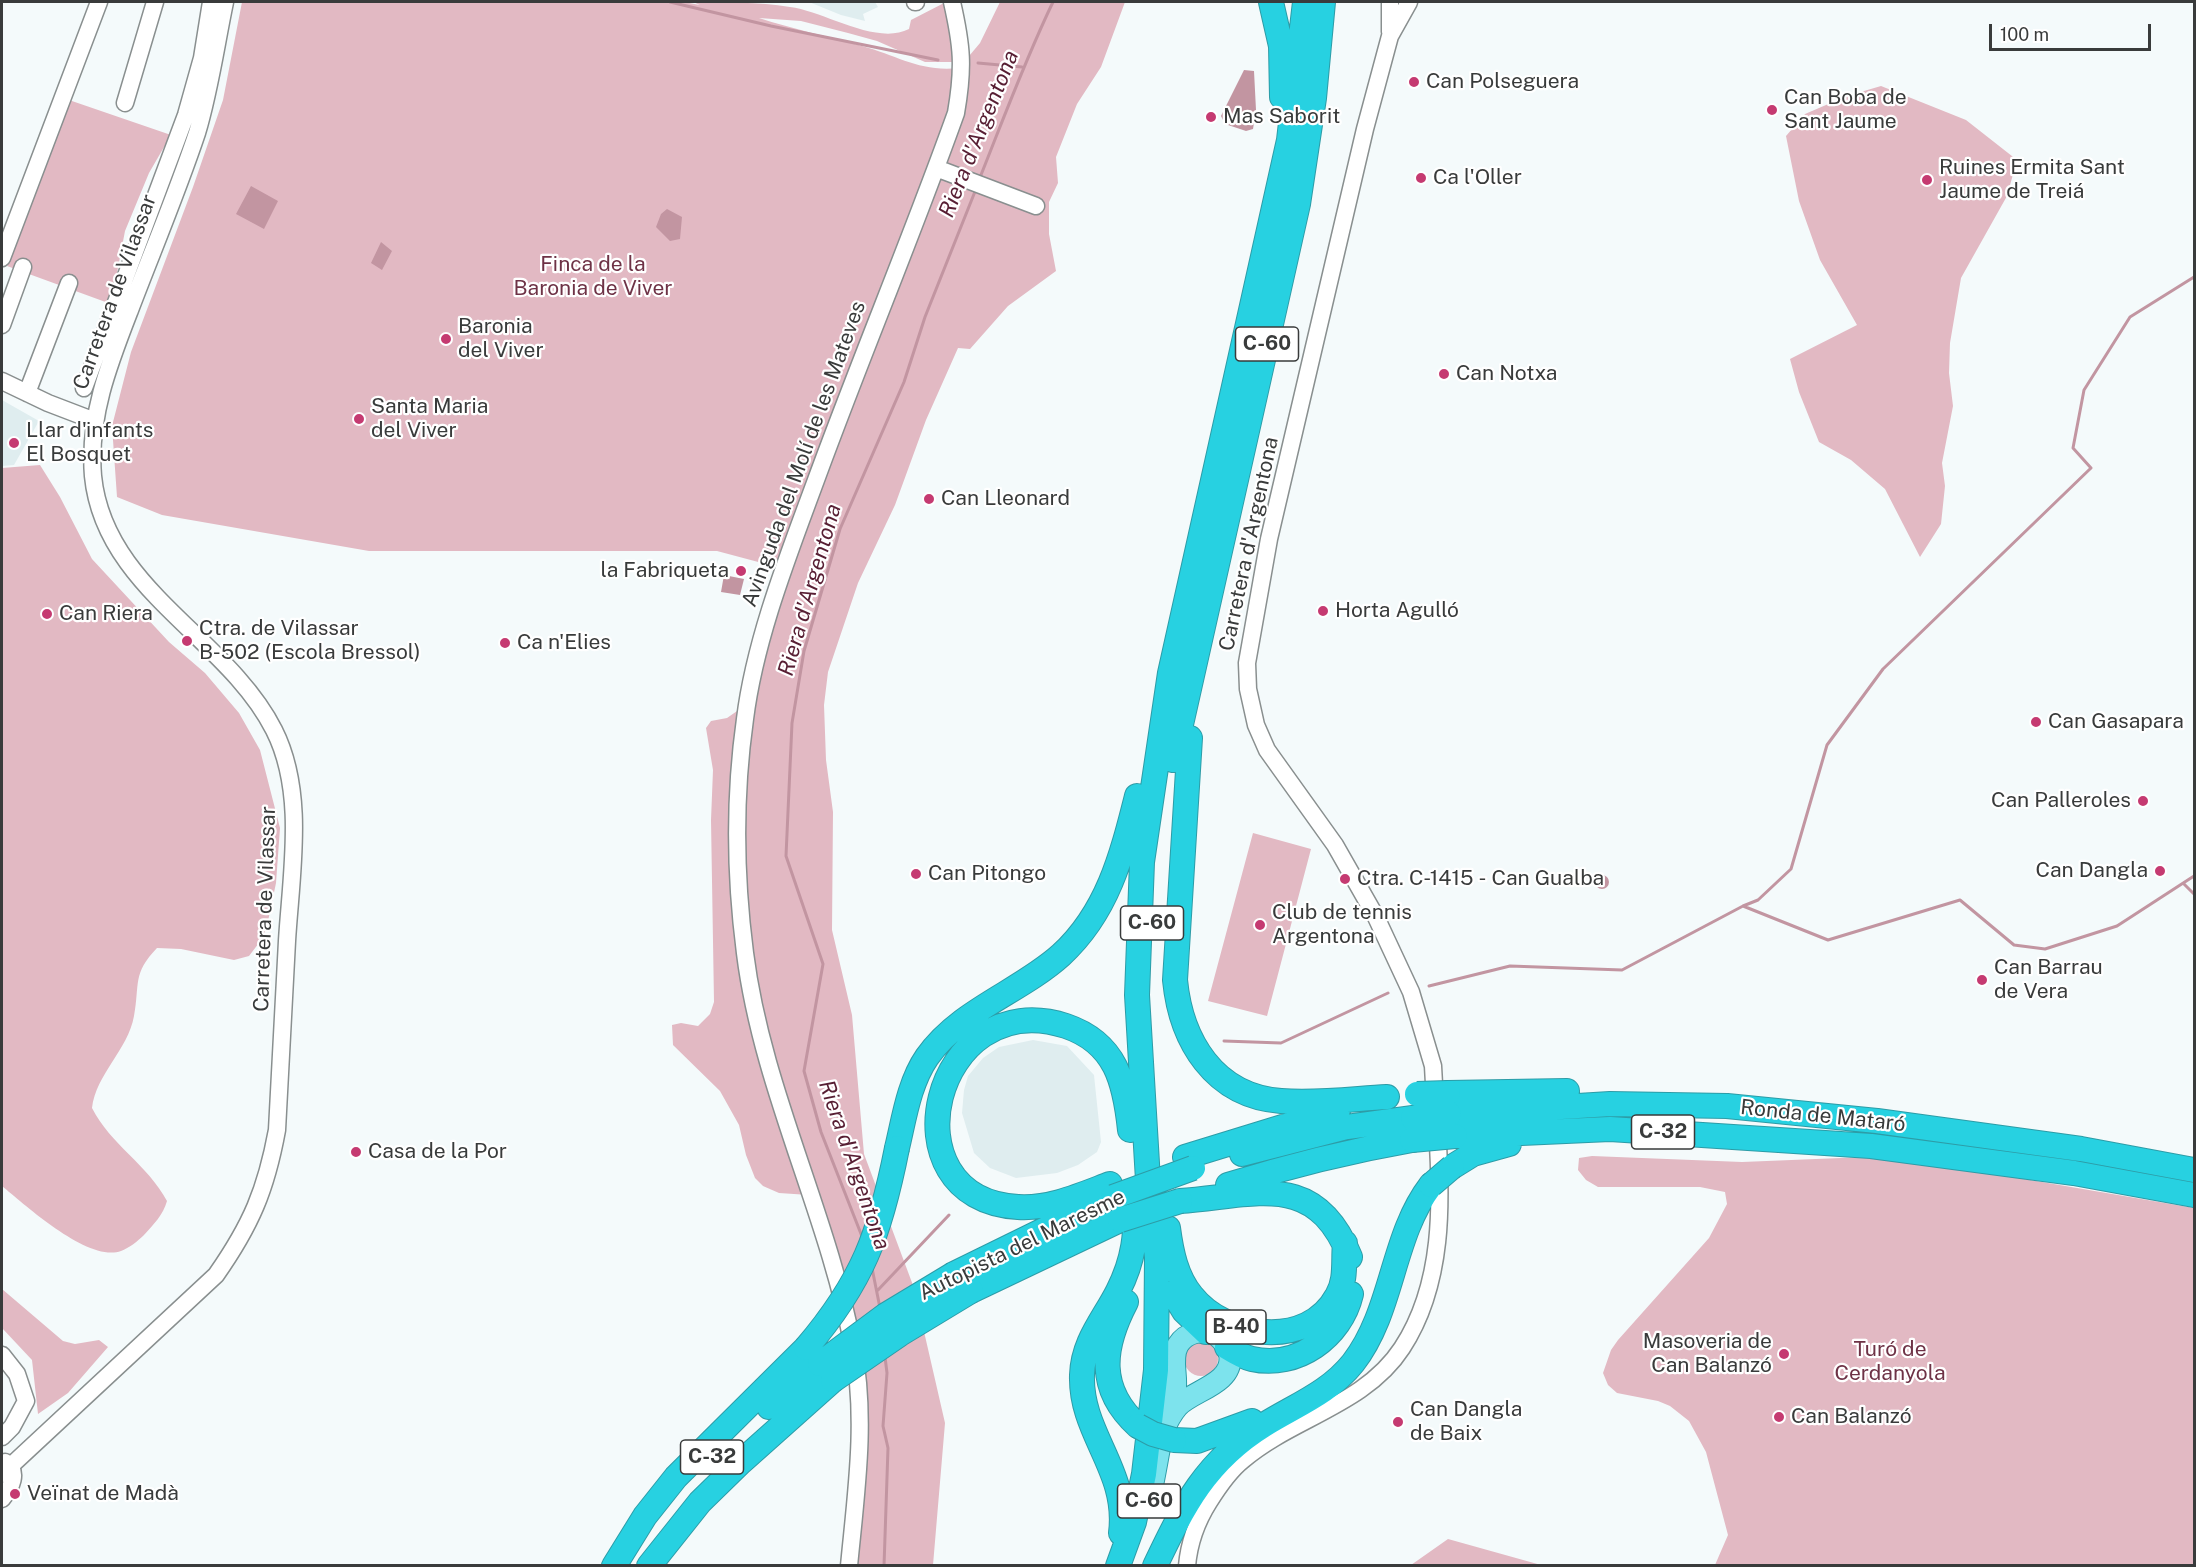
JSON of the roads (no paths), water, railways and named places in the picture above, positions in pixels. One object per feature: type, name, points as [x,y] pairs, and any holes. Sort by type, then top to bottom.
[{"type":"highway","points":[[1271,2],[1281,46],[1281,181]]},
{"type":"highway","name":"C-60","points":[[1164,1194],[1137,995],[1140,885],[1150,794],[1170,673],[1281,181],[1297,84],[1305,2]]},
{"type":"highway","name":"C-60","points":[[1206,1332],[1184,1311],[1168,1283],[1163,1250],[1164,1194],[1150,950],[1157,857],[1180,722],[1196,664],[1298,204],[1312,120],[1324,8]]},
{"type":"highway","points":[[1196,664],[1197,693],[1188,760],[1175,980],[1178,1009],[1187,1035],[1214,1072],[1229,1083],[1258,1097],[1279,1101],[1303,1101],[1387,1098],[1417,1094],[1451,1114]]},
{"type":"highway","points":[[820,1364],[832,1317],[853,1287],[877,1232],[910,1096],[927,1058],[945,1037],[973,1014],[1061,955],[1090,922],[1110,889],[1125,847],[1157,710],[1170,673]]},
{"type":"highway","points":[[1112,1190],[1044,1206],[1018,1207],[995,1203],[972,1192],[957,1179],[943,1158],[936,1115],[940,1094],[949,1073],[962,1054],[978,1039],[995,1030],[1014,1023],[1049,1021],[1087,1035],[1102,1047],[1121,1078],[1131,1138],[1136,1243],[1118,1293],[1087,1346],[1082,1372],[1085,1408],[1119,1485],[1122,1501],[1121,1534],[1112,1566]]},
{"type":"highway","name":"Ronda de Mataró","points":[[1451,1114],[1546,1091],[1729,1098],[1798,1113],[2070,1147],[2194,1170]]},
{"type":"highway","points":[[1189,1163],[1314,1116],[1387,1098]]},
{"type":"highway","name":"Autopista del Maresme","points":[[820,1364],[886,1315],[1120,1220],[1164,1194],[1353,1150],[1451,1114]]},
{"type":"highway","name":"Ronda de Mataró","points":[[1451,1114],[1610,1129],[1871,1146],[2074,1173],[2194,1195]]},
{"type":"highway","name":"Autopista del Maresme","points":[[963,1282],[1112,1190],[1189,1163],[1347,1127],[1412,1129]]},
{"type":"highway","points":[[1155,1566],[1184,1508],[1201,1481],[1221,1456],[1264,1425],[1324,1391],[1354,1362],[1394,1272],[1405,1232],[1419,1200],[1431,1185],[1452,1167],[1473,1154],[1502,1144],[1606,1138],[1871,1146]]},
{"type":"highway","points":[[1164,1194],[1284,1194],[1307,1201],[1326,1214],[1345,1243],[1353,1277],[1351,1297],[1336,1328],[1321,1343],[1290,1358],[1262,1361],[1251,1359],[1227,1347]]},
{"type":"highway","points":[[1164,1194],[1147,1244],[1143,1269],[1116,1324],[1107,1362],[1108,1381],[1115,1398],[1138,1426],[1153,1434],[1197,1442],[1220,1435],[1309,1393],[1347,1363],[1369,1332]]},
{"type":"highway","points":[[1118,1566],[1138,1506],[1153,1406],[1157,1257],[1164,1194]]},
{"type":"highway","name":"B-40","points":[[1164,1194],[1172,1252],[1179,1274],[1192,1296],[1207,1311],[1241,1329],[1278,1332],[1298,1329],[1327,1312],[1344,1283],[1345,1243]]},
{"type":"highway","name":"C-32","points":[[616,1566],[680,1489],[720,1449],[820,1364]]},
{"type":"highway","name":"C-32","points":[[649,1566],[700,1502],[724,1478],[820,1364]]},
{"type":"main road","name":"C-60","points":[[1127,1566],[1179,1406],[1205,1386],[1219,1381],[1226,1372],[1230,1362],[1227,1347],[1219,1337],[1206,1332],[1194,1332],[1181,1341],[1175,1356],[1174,1392],[1168,1437]]},
{"type":"main road","points":[[1176,1368],[1188,1382],[1205,1386]]},
{"type":"street","points":[[2,258],[99,2]]},
{"type":"street","points":[[125,104],[155,2]]},
{"type":"street","points":[[84,388],[186,115],[202,58],[212,2]]},
{"type":"street","name":"Carretera de Vilassar","points":[[4,1466],[216,1275],[238,1243],[256,1210],[269,1170],[277,1130],[293,830],[291,788],[284,755],[276,733],[257,699],[226,664],[145,586],[119,550],[103,516],[93,480],[91,444],[108,367],[197,133],[225,2]]},
{"type":"street","name":"Avinguda del Molí de les Mateves","points":[[849,1566],[860,1406],[854,1348],[837,1280],[759,1028],[745,957],[738,889],[737,805],[745,717],[783,568],[858,366],[943,170],[963,72],[962,46],[952,2]]},
{"type":"street","points":[[1390,2],[1390,36]]},
{"type":"street","points":[[1390,36],[1409,2]]},
{"type":"street","name":"Carretera d'Argentona","points":[[1187,1566],[1192,1539],[1202,1514],[1222,1482],[1243,1460],[1272,1440],[1342,1401],[1386,1369],[1414,1326],[1425,1300],[1434,1266],[1440,1209],[1440,1163],[1433,1066],[1423,1027],[1411,992],[1376,917],[1335,846],[1267,750],[1256,725],[1248,688],[1246,663],[1269,538],[1390,36]]},
{"type":"street","points":[[943,170],[1030,203]]},
{"type":"street","points":[[2,325],[23,267]]},
{"type":"street","points":[[27,393],[69,283]]},
{"type":"street","points":[[2,381],[95,421]]},
{"type":"street","points":[[2,1355],[17,1374],[26,1401],[12,1427],[2,1437]]},
{"type":"street","points":[[2,1499],[11,1486],[13,1475],[4,1466]]},
{"type":"waterway","points":[[670,2],[771,26],[938,60]]},
{"type":"waterway","name":"Riera d'Argentona","points":[[979,180],[1053,2]]},
{"type":"waterway","points":[[978,63],[1022,67]]},
{"type":"waterway","name":"Riera d'Argentona","points":[[863,1239],[821,1132],[804,1071],[823,964],[786,856],[792,723],[804,651],[840,529],[904,382],[925,317],[976,189]]},
{"type":"waterway","points":[[1743,906],[1758,900],[1791,869],[1827,745],[1883,669],[2091,468],[2073,448],[2084,390],[2130,317],[2194,277]]},
{"type":"waterway","points":[[1429,986],[1510,966],[1622,970],[1743,906],[1828,940],[1960,900],[2014,945],[2045,949],[2117,926],[2194,876]]},
{"type":"waterway","points":[[2184,884],[2194,894]]},
{"type":"waterway","points":[[1224,1041],[1281,1043],[1388,993]]},
{"type":"waterway","points":[[878,1290],[949,1215]]},
{"type":"waterway","name":"Riera d'Argentona","points":[[872,1268],[880,1308]]},
{"type":"waterway","name":"Riera d'Argentona","points":[[884,1566],[888,1448],[883,1426],[887,1373],[885,1357]]},
{"type":"place","name":"Can Polseguera","points":[[1414,82]]},
{"type":"place","name":"Can Boba de Sant Jaume","points":[[1772,110]]},
{"type":"place","name":"Mas Saborit","points":[[1211,117]]},
{"type":"place","name":"Ca l'Oller","points":[[1421,178]]},
{"type":"place","name":"Ruines Ermita Sant Jaume de Treiá","points":[[1927,180]]},
{"type":"place","name":"Baronia del Viver","points":[[446,339]]},
{"type":"place","name":"Can Notxa","points":[[1444,374]]},
{"type":"place","name":"Santa Maria del Viver","points":[[359,419]]},
{"type":"place","name":"Llar d'infants El Bosquet","points":[[14,443]]},
{"type":"place","name":"Can Lleonard","points":[[929,499]]},
{"type":"place","name":"la Fabriqueta","points":[[741,571]]},
{"type":"place","name":"Horta Agulló","points":[[1323,611]]},
{"type":"place","name":"Can Riera","points":[[47,614]]},
{"type":"place","name":"Ctra. de Vilassar B-502 (Escola Bressol)","points":[[187,641]]},
{"type":"place","name":"Ca n'Elies","points":[[505,643]]},
{"type":"place","name":"Can Gasapara","points":[[2036,722]]},
{"type":"place","name":"Can Palleroles","points":[[2143,801]]},
{"type":"place","name":"Can Dangla","points":[[2160,871]]},
{"type":"place","name":"Can Pitongo","points":[[916,874]]},
{"type":"place","name":"Ctra. C-1415 - Can Gualba","points":[[1345,879]]},
{"type":"place","name":"Club de tennis Argentona","points":[[1260,925]]},
{"type":"place","name":"Can Barrau de Vera","points":[[1982,980]]},
{"type":"place","name":"Casa de la Por","points":[[356,1152]]},
{"type":"place","name":"Masoveria de Can Balanzó","points":[[1784,1354]]},
{"type":"place","name":"Can Balanzó","points":[[1779,1417]]},
{"type":"place","name":"Can Dangla de Baix","points":[[1398,1422]]},
{"type":"place","name":"Veïnat de Madà","points":[[15,1494]]},
{"type":"park label","name":"Finca de la Baronia de Viver","points":[[593,277]]},
{"type":"park label","name":"Turó de Cerdanyola","points":[[1890,1362]]}]
